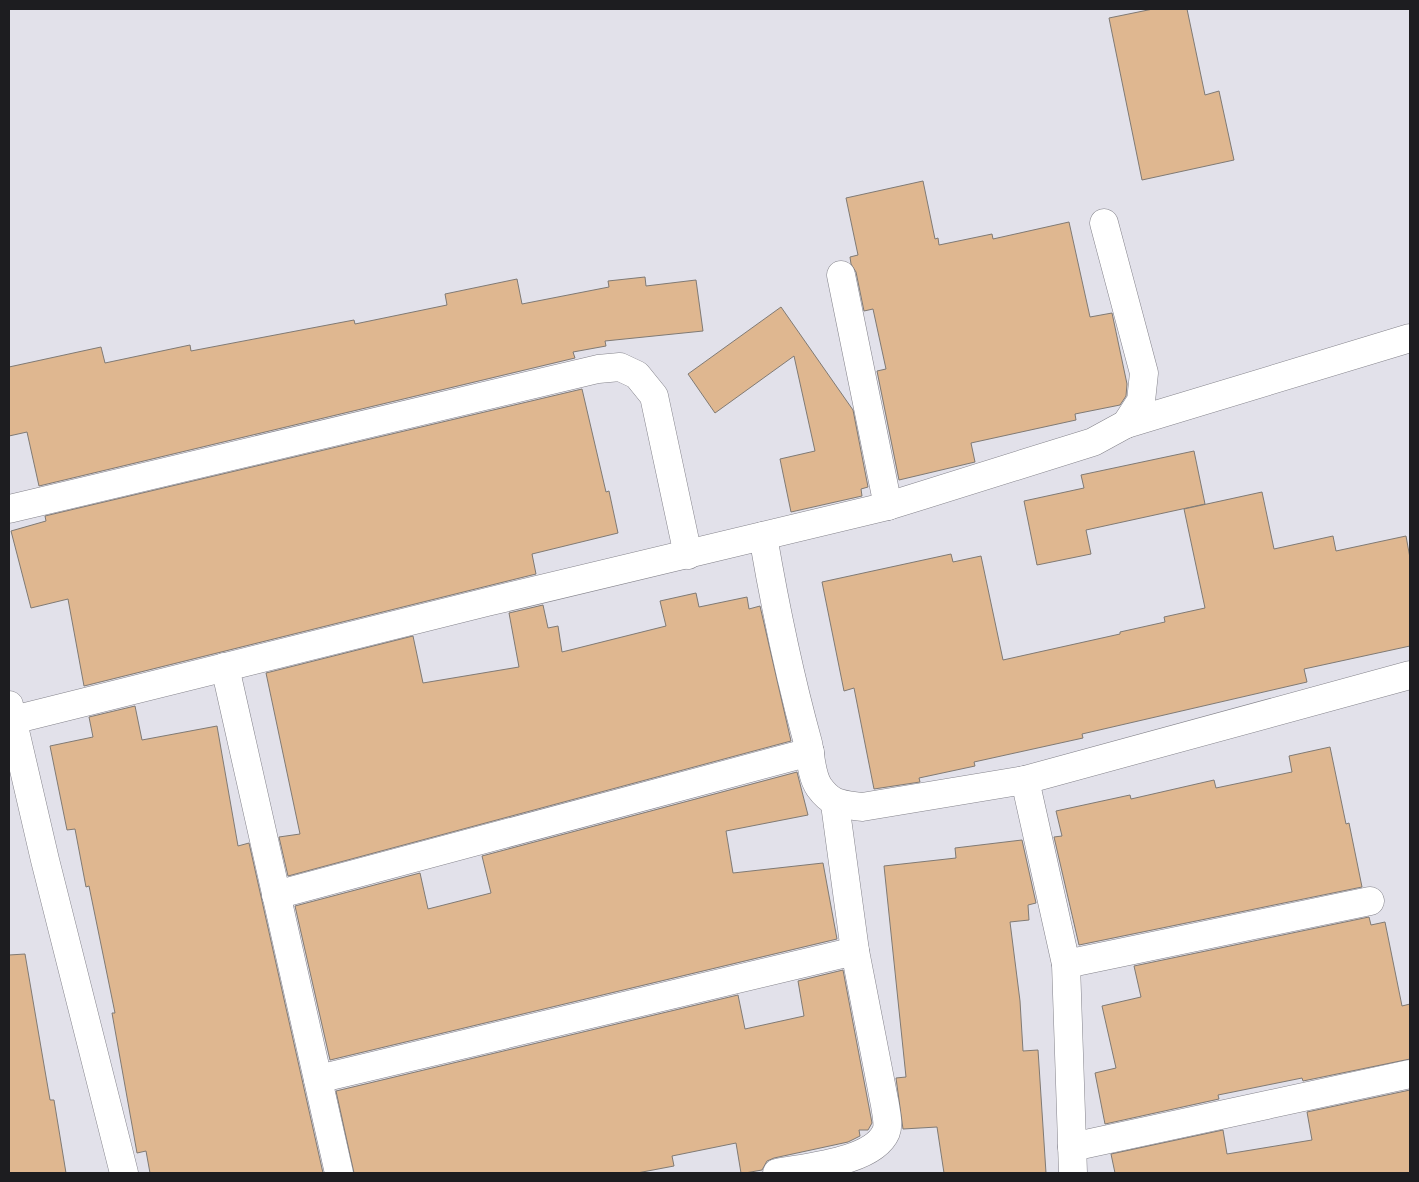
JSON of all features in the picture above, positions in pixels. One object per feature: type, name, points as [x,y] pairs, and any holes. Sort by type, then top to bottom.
[{"type":"street","points":[[1104,223],[1144,373],[1141,401],[1126,424]]},
{"type":"street","points":[[841,275],[888,506]]},
{"type":"street","points":[[124,1173],[10,715],[225,667],[888,506],[1093,442],[1126,424],[1410,338]]},
{"type":"street","points":[[9,509],[598,369],[620,367],[637,375],[654,396],[688,555]]},
{"type":"street","points":[[763,536],[780,633],[810,752],[813,773],[819,786],[835,804],[855,950],[886,1105],[886,1131],[876,1147],[860,1155],[777,1173]]},
{"type":"street","points":[[225,667],[339,1173]]},
{"type":"street","points":[[835,804],[862,808],[1025,780],[1410,675]]},
{"type":"street","points":[[276,895],[810,752]]},
{"type":"street","points":[[1025,780],[1066,964],[1073,1173]]},
{"type":"street","points":[[1066,964],[1370,901]]},
{"type":"street","points":[[318,1078],[855,950]]},
{"type":"street","points":[[1072,1147],[1410,1074]]},
{"type":"building","points":[[1153,9],[1187,9],[1205,95],[1219,91],[1234,160],[1142,180],[1109,18]]},
{"type":"building","points":[[923,181],[935,239],[938,238],[939,245],[992,234],[993,239],[1069,222],[1090,317],[1112,313],[1127,384],[1126,396],[1120,405],[1075,414],[1076,420],[971,443],[975,462],[899,480],[877,371],[886,369],[873,309],[864,311],[856,272],[851,264],[850,257],[858,255],[846,198]]},
{"type":"building","points":[[645,277],[646,286],[696,280],[703,331],[605,341],[606,346],[573,352],[575,358],[39,486],[27,432],[9,436],[9,367],[101,347],[105,363],[190,345],[191,351],[354,320],[355,324],[447,305],[445,294],[517,279],[522,304],[609,287],[608,281]]},
{"type":"building","points":[[781,307],[853,410],[868,487],[861,489],[862,496],[791,512],[780,459],[815,451],[794,356],[715,413],[688,374]]},
{"type":"building","points":[[582,389],[606,492],[609,491],[618,533],[532,554],[536,574],[84,686],[68,599],[31,608],[11,531],[46,521],[45,516]]},
{"type":"building","points":[[1194,451],[1205,504],[1086,530],[1091,554],[1037,565],[1024,501],[1084,488],[1081,475]]},
{"type":"building","points":[[1262,492],[1274,549],[1333,536],[1336,551],[1406,536],[1410,558],[1410,646],[1304,669],[1307,682],[1082,734],[1083,738],[974,762],[975,766],[919,778],[920,782],[874,789],[854,688],[844,691],[822,582],[951,554],[953,562],[981,556],[1003,660],[1120,634],[1120,632],[1165,622],[1164,617],[1205,608],[1184,509]]},
{"type":"building","points":[[696,593],[699,607],[747,597],[749,609],[760,606],[791,741],[288,876],[279,837],[300,834],[266,673],[413,636],[423,683],[519,667],[509,613],[543,605],[548,628],[558,626],[562,652],[666,626],[660,601]]},
{"type":"building","points":[[135,706],[142,740],[217,726],[238,846],[249,843],[323,1173],[150,1173],[146,1151],[137,1153],[112,1013],[115,1013],[89,886],[86,887],[75,829],[67,830],[50,746],[93,737],[89,717]]},
{"type":"building","points":[[1330,747],[1346,824],[1349,823],[1362,887],[1079,945],[1054,837],[1062,836],[1056,811],[1130,795],[1131,799],[1214,780],[1216,788],[1292,772],[1289,756]]},
{"type":"building","points":[[797,772],[808,815],[726,831],[733,873],[823,863],[837,939],[330,1060],[295,906],[420,873],[428,909],[491,893],[482,856]]},
{"type":"building","points":[[1022,840],[1036,903],[1028,905],[1029,920],[1010,922],[1020,1001],[1023,1051],[1038,1050],[1046,1173],[944,1173],[937,1127],[903,1129],[896,1078],[906,1077],[884,866],[956,858],[955,848]]},
{"type":"building","points":[[1369,917],[1371,925],[1385,922],[1402,1006],[1410,1004],[1410,1059],[1303,1081],[1302,1078],[1218,1095],[1219,1099],[1105,1124],[1095,1073],[1116,1068],[1102,1006],[1141,997],[1134,966]]},
{"type":"building","points":[[25,954],[50,1100],[54,1100],[66,1173],[9,1173],[9,955]]},
{"type":"building","points":[[843,970],[872,1123],[868,1130],[859,1130],[860,1136],[848,1142],[774,1158],[767,1161],[762,1170],[745,1173],[741,1173],[736,1143],[672,1156],[674,1166],[637,1173],[354,1173],[336,1091],[738,995],[745,1029],[804,1016],[798,981]]},
{"type":"building","points":[[1410,1090],[1410,1173],[1115,1173],[1111,1154],[1223,1130],[1227,1154],[1312,1140],[1307,1112]]}]
